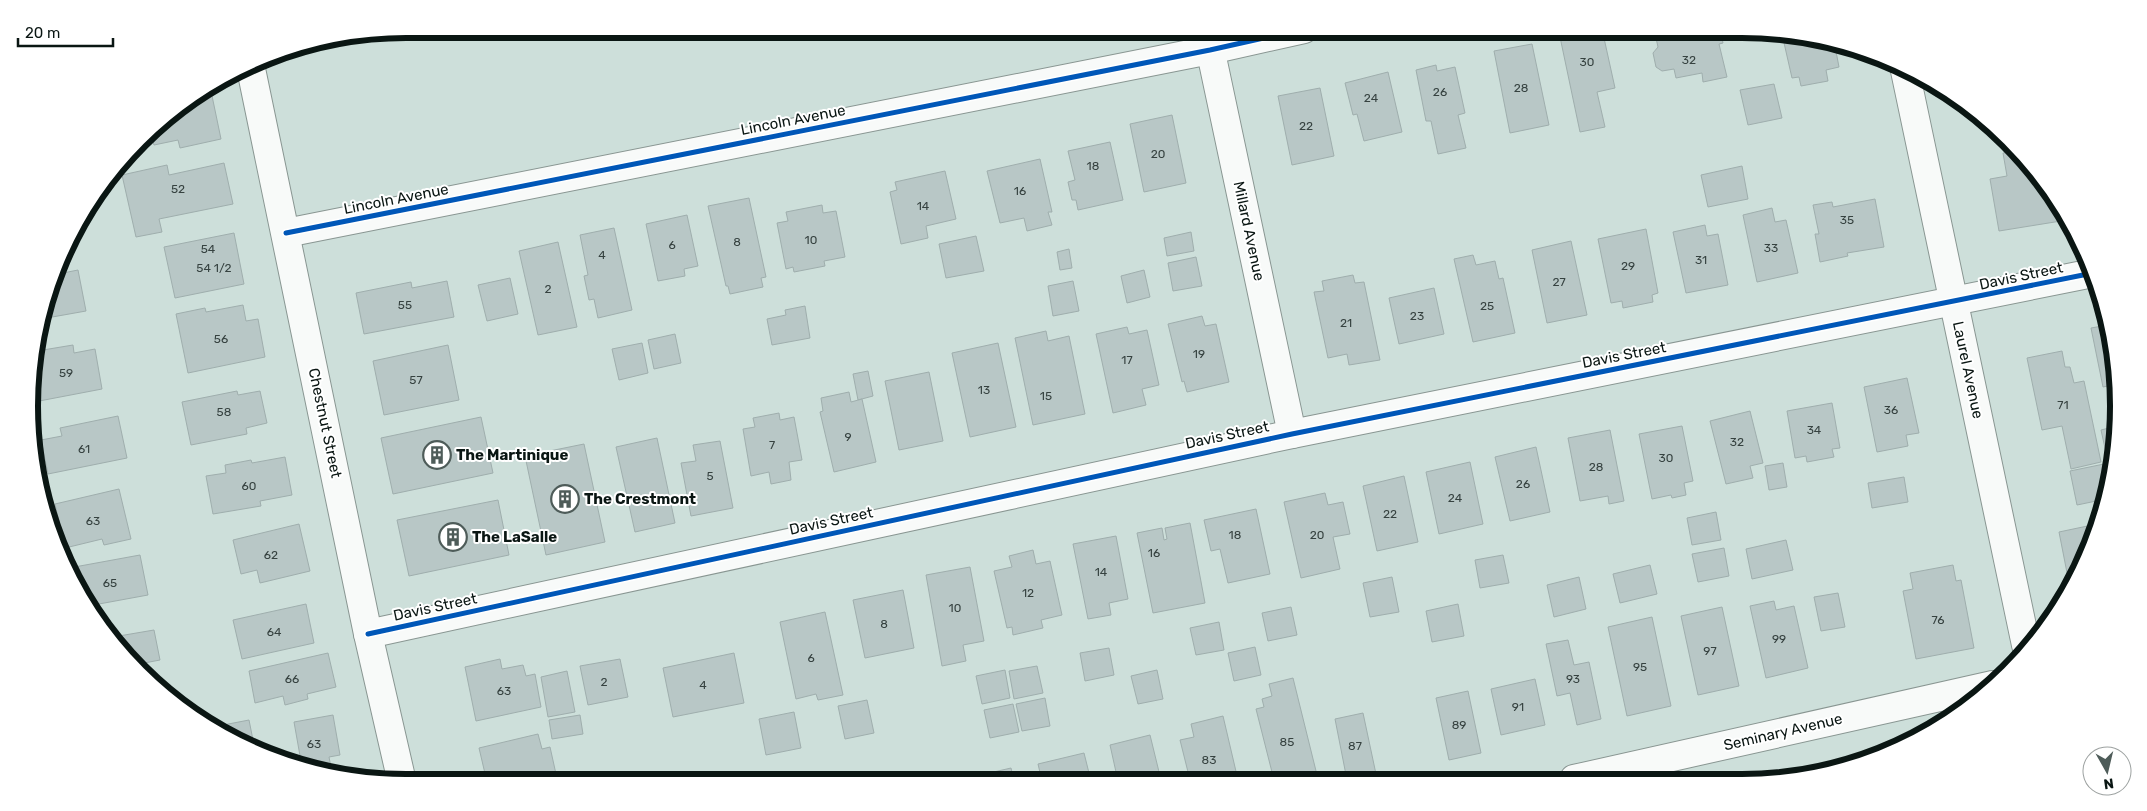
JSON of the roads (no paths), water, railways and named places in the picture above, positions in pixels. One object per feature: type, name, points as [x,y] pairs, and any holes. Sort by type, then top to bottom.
[{"type":"street","name":"Lincoln Avenue","points":[[286,233],[1208,39]]},
{"type":"street","name":"Millard Avenue","points":[[1208,39],[1292,434]]},
{"type":"street","name":"Chestnut Street","points":[[252,71],[368,634],[400,774]]},
{"type":"street","name":"Laurel Avenue","points":[[1906,76],[2025,640]]},
{"type":"street","name":"Davis Street","points":[[368,634],[1292,434],[2085,275]]},
{"type":"street","name":"Seminary Avenue","points":[[1601,774],[1974,690]]},
{"type":"place","name":"The Martinique","points":[[437,455]]},
{"type":"place","name":"The Crestmont","points":[[565,499]]},
{"type":"place","name":"The LaSalle","points":[[453,537]]}]
